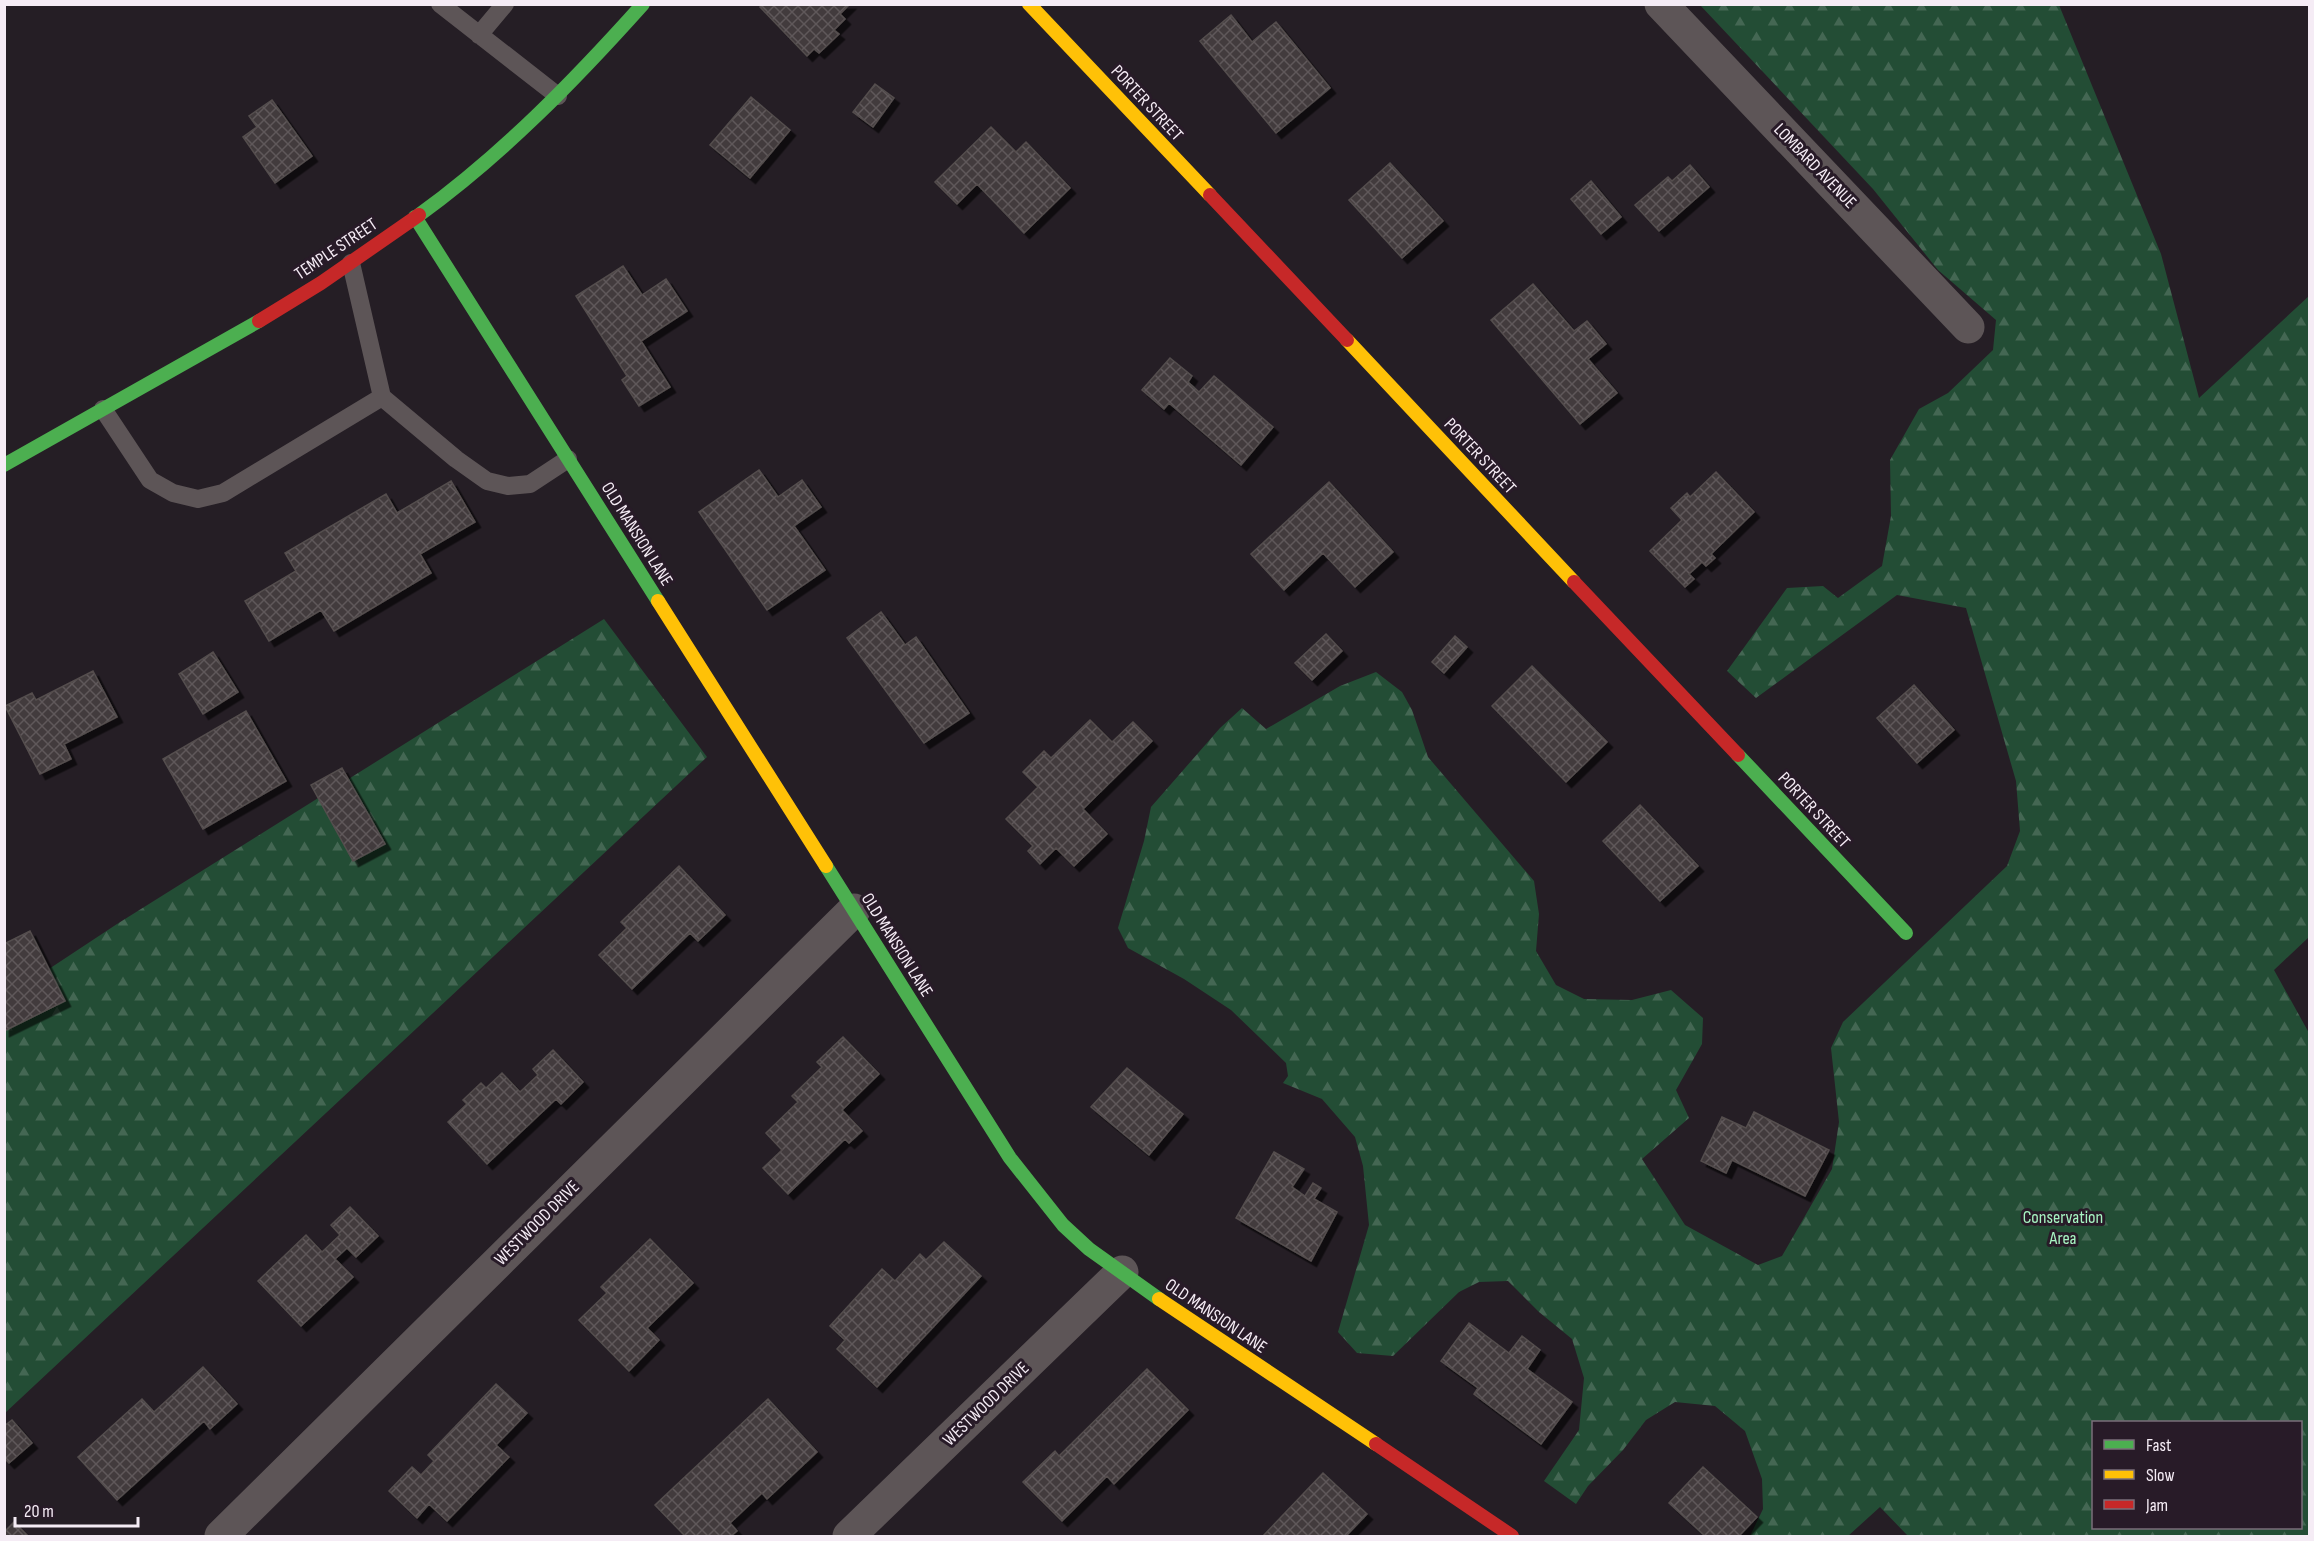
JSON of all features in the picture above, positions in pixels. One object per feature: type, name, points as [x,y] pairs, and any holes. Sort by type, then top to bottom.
[{"type":"street","name":"TEMPLE STREET","points":[[4,465],[253,324],[351,263],[415,217],[496,153],[558,96],[643,4]]},
{"type":"street","name":"PORTER STREET","points":[[1029,4],[1906,933]]},
{"type":"street","name":"LOMBARD AVENUE","points":[[1661,4],[1968,327]]},
{"type":"street","name":"OLD MANSION LANE","points":[[415,217],[1010,1158],[1064,1225],[1089,1249],[1159,1299],[1496,1532]]},
{"type":"street","name":"WESTWOOD DRIVE","points":[[220,1536],[854,910]]},
{"type":"street","name":"WESTWOOD DRIVE","points":[[849,1536],[1122,1272]]},
{"type":"lane","points":[[440,4],[558,96]]},
{"type":"lane","points":[[479,35],[506,4]]},
{"type":"lane","points":[[351,263],[382,397],[456,459],[487,481],[508,486],[530,484],[568,459]]},
{"type":"lane","points":[[103,409],[150,480],[173,493],[198,499],[223,493],[382,397]]},
{"type":"green space","name":"Conservation Area","points":[[1700,5],[2059,5],[2161,254],[2199,398],[2309,296],[2309,937],[2274,970],[2309,1033],[2309,1536],[1908,1536],[1880,1507],[1848,1536],[1750,1536],[1763,1509],[1762,1479],[1745,1431],[1715,1406],[1675,1402],[1646,1420],[1623,1450],[1588,1486],[1576,1504],[1544,1481],[1579,1430],[1584,1378],[1572,1339],[1539,1312],[1508,1281],[1479,1282],[1459,1292],[1393,1356],[1357,1353],[1338,1332],[1369,1225],[1363,1166],[1355,1137],[1322,1099],[1283,1083],[1288,1076],[1286,1063],[1231,1010],[1184,979],[1128,948],[1118,928],[1144,841],[1151,807],[1220,728],[1242,708],[1266,729],[1340,686],[1376,672],[1402,692],[1412,710],[1428,757],[1534,881],[1539,914],[1536,951],[1556,985],[1584,999],[1632,1000],[1671,990],[1703,1018],[1702,1044],[1676,1090],[1689,1118],[1642,1159],[1685,1225],[1758,1265],[1782,1256],[1832,1169],[1839,1122],[1831,1048],[1843,1022],[2007,866],[2020,831],[2016,781],[1966,608],[1897,595],[1756,698],[1727,671],[1787,588],[1823,586],[1838,598],[1882,566],[1891,516],[1890,460],[1919,409],[1948,393],[1993,350],[1996,320],[1938,270],[1873,189]]},
{"type":"green space","points":[[604,619],[707,757],[5,1413],[5,998],[117,924]]},
{"type":"building","points":[[763,4],[850,4],[840,14],[845,19],[834,30],[839,34],[819,53],[814,49],[807,56],[760,7]]},
{"type":"building","points":[[1231,15],[1252,42],[1276,22],[1330,88],[1276,133],[1200,41]]},
{"type":"building","points":[[875,84],[894,98],[873,127],[853,112]]},
{"type":"building","points":[[751,97],[790,130],[750,178],[710,145]]},
{"type":"building","points":[[272,100],[312,156],[275,183],[243,137],[257,127],[249,116]]},
{"type":"building","points":[[991,127],[1016,152],[1026,142],[1070,188],[1024,233],[977,184],[957,204],[935,182]]},
{"type":"building","points":[[1390,163],[1443,221],[1402,258],[1349,200]]},
{"type":"building","points":[[1690,165],[1709,187],[1659,231],[1635,205],[1668,177],[1672,181]]},
{"type":"building","points":[[1591,181],[1621,217],[1601,234],[1571,199]]},
{"type":"building","points":[[623,266],[642,295],[666,279],[687,311],[641,341],[670,387],[639,406],[622,380],[627,376],[576,296]]},
{"type":"building","points":[[1533,284],[1574,331],[1587,321],[1606,344],[1588,359],[1617,393],[1580,424],[1491,320]]},
{"type":"building","points":[[1170,358],[1192,376],[1188,382],[1199,392],[1214,376],[1273,427],[1241,465],[1169,403],[1164,409],[1142,390]]},
{"type":"building","points":[[759,470],[778,497],[802,480],[821,507],[794,526],[825,570],[767,610],[699,512]]},
{"type":"building","points":[[1716,472],[1754,512],[1711,554],[1715,558],[1706,566],[1702,562],[1689,574],[1694,579],[1685,587],[1650,551],[1682,520],[1671,508],[1687,493],[1690,497]]},
{"type":"building","points":[[451,481],[475,522],[420,554],[431,573],[334,631],[321,610],[269,641],[245,601],[296,571],[285,553],[386,494],[397,513]]},
{"type":"building","points":[[1329,482],[1393,552],[1355,587],[1323,553],[1284,590],[1251,554]]},
{"type":"building","points":[[881,612],[905,645],[916,637],[969,713],[924,743],[847,638]]},
{"type":"building","points":[[1326,634],[1342,651],[1312,680],[1295,663]]},
{"type":"building","points":[[1455,636],[1467,647],[1444,673],[1432,662]]},
{"type":"building","points":[[213,652],[238,692],[203,714],[179,674]]},
{"type":"building","points":[[1532,666],[1607,742],[1566,782],[1492,706]]},
{"type":"building","points":[[93,671],[117,717],[64,744],[71,759],[40,774],[5,706],[32,693],[36,700]]},
{"type":"building","points":[[1914,685],[1954,730],[1917,763],[1877,718]]},
{"type":"building","points":[[246,711],[286,781],[203,829],[163,759]]},
{"type":"building","points":[[1090,720],[1112,742],[1133,722],[1152,741],[1083,809],[1107,834],[1074,866],[1056,848],[1040,864],[1028,851],[1033,846],[1006,819],[1038,787],[1023,772],[1044,751],[1051,758]]},
{"type":"building","points":[[342,768],[385,844],[353,861],[311,785]]},
{"type":"building","points":[[1640,805],[1698,866],[1660,901],[1603,841]]},
{"type":"building","points":[[679,866],[725,915],[698,941],[690,933],[632,989],[599,955],[627,928],[621,922]]},
{"type":"building","points":[[30,931],[65,1001],[4,1031],[4,944]]},
{"type":"building","points":[[843,1037],[879,1074],[842,1110],[862,1131],[849,1143],[845,1139],[788,1194],[763,1168],[782,1150],[766,1133],[798,1102],[792,1096],[822,1067],[817,1062]]},
{"type":"building","points":[[553,1050],[583,1082],[561,1104],[556,1099],[487,1164],[448,1122],[467,1104],[463,1100],[481,1083],[486,1088],[502,1073],[520,1092],[538,1075],[533,1069]]},
{"type":"building","points":[[1127,1068],[1183,1114],[1149,1155],[1091,1107]]},
{"type":"building","points":[[1754,1112],[1829,1150],[1805,1196],[1732,1160],[1726,1173],[1701,1161],[1722,1117],[1746,1128]]},
{"type":"building","points":[[1274,1152],[1304,1169],[1292,1187],[1305,1196],[1313,1183],[1321,1188],[1314,1199],[1337,1212],[1311,1261],[1236,1218]]},
{"type":"building","points":[[350,1207],[378,1236],[356,1257],[347,1248],[335,1259],[353,1277],[301,1326],[258,1281],[306,1235],[322,1252],[340,1235],[331,1225]]},
{"type":"building","points":[[650,1239],[693,1283],[647,1328],[659,1340],[629,1371],[579,1320],[607,1293],[601,1287]]},
{"type":"building","points":[[944,1242],[981,1276],[877,1387],[837,1349],[845,1340],[830,1326],[882,1269],[895,1281],[920,1254],[926,1260]]},
{"type":"building","points":[[1469,1323],[1509,1353],[1522,1336],[1540,1350],[1527,1369],[1572,1402],[1541,1444],[1474,1394],[1478,1388],[1441,1361]]},
{"type":"building","points":[[203,1367],[237,1404],[210,1429],[204,1421],[117,1500],[78,1457],[142,1399],[154,1412]]},
{"type":"building","points":[[1147,1369],[1188,1410],[1114,1484],[1107,1476],[1062,1521],[1023,1482],[1055,1451],[1059,1456]]},
{"type":"building","points":[[496,1384],[527,1413],[496,1445],[509,1457],[447,1521],[429,1504],[417,1518],[389,1491],[412,1467],[421,1475],[434,1461],[428,1455]]},
{"type":"building","points":[[768,1399],[817,1452],[767,1499],[762,1493],[730,1523],[737,1531],[731,1536],[685,1536],[655,1505]]},
{"type":"building","points":[[12,1420],[32,1443],[9,1463],[4,1458],[4,1426]]},
{"type":"building","points":[[1703,1467],[1757,1517],[1739,1536],[1705,1536],[1669,1503]]},
{"type":"building","points":[[1323,1473],[1367,1514],[1346,1536],[1263,1536]]},
{"type":"building","points":[[14,1522],[28,1536],[4,1536],[4,1532]]},
{"type":"traffic: fast","points":[[419,215],[480,167],[537,116],[643,4]]},
{"type":"traffic: fast","points":[[415,217],[658,601]]},
{"type":"traffic: fast","points":[[4,465],[259,321]]},
{"type":"traffic: fast","points":[[1738,755],[1906,933]]},
{"type":"traffic: fast","points":[[826,866],[1010,1158],[1063,1225],[1089,1249],[1159,1299]]},
{"type":"traffic: slow","points":[[1029,4],[1210,195]]},
{"type":"traffic: slow","points":[[1347,340],[1574,582]]},
{"type":"traffic: slow","points":[[658,601],[826,866]]},
{"type":"traffic: slow","points":[[1159,1299],[1376,1444]]},
{"type":"traffic: jam","points":[[1210,195],[1347,340]]},
{"type":"traffic: jam","points":[[259,321],[321,283],[419,215]]},
{"type":"traffic: jam","points":[[1574,582],[1738,755]]},
{"type":"traffic: jam","points":[[1376,1444],[1512,1536]]}]
